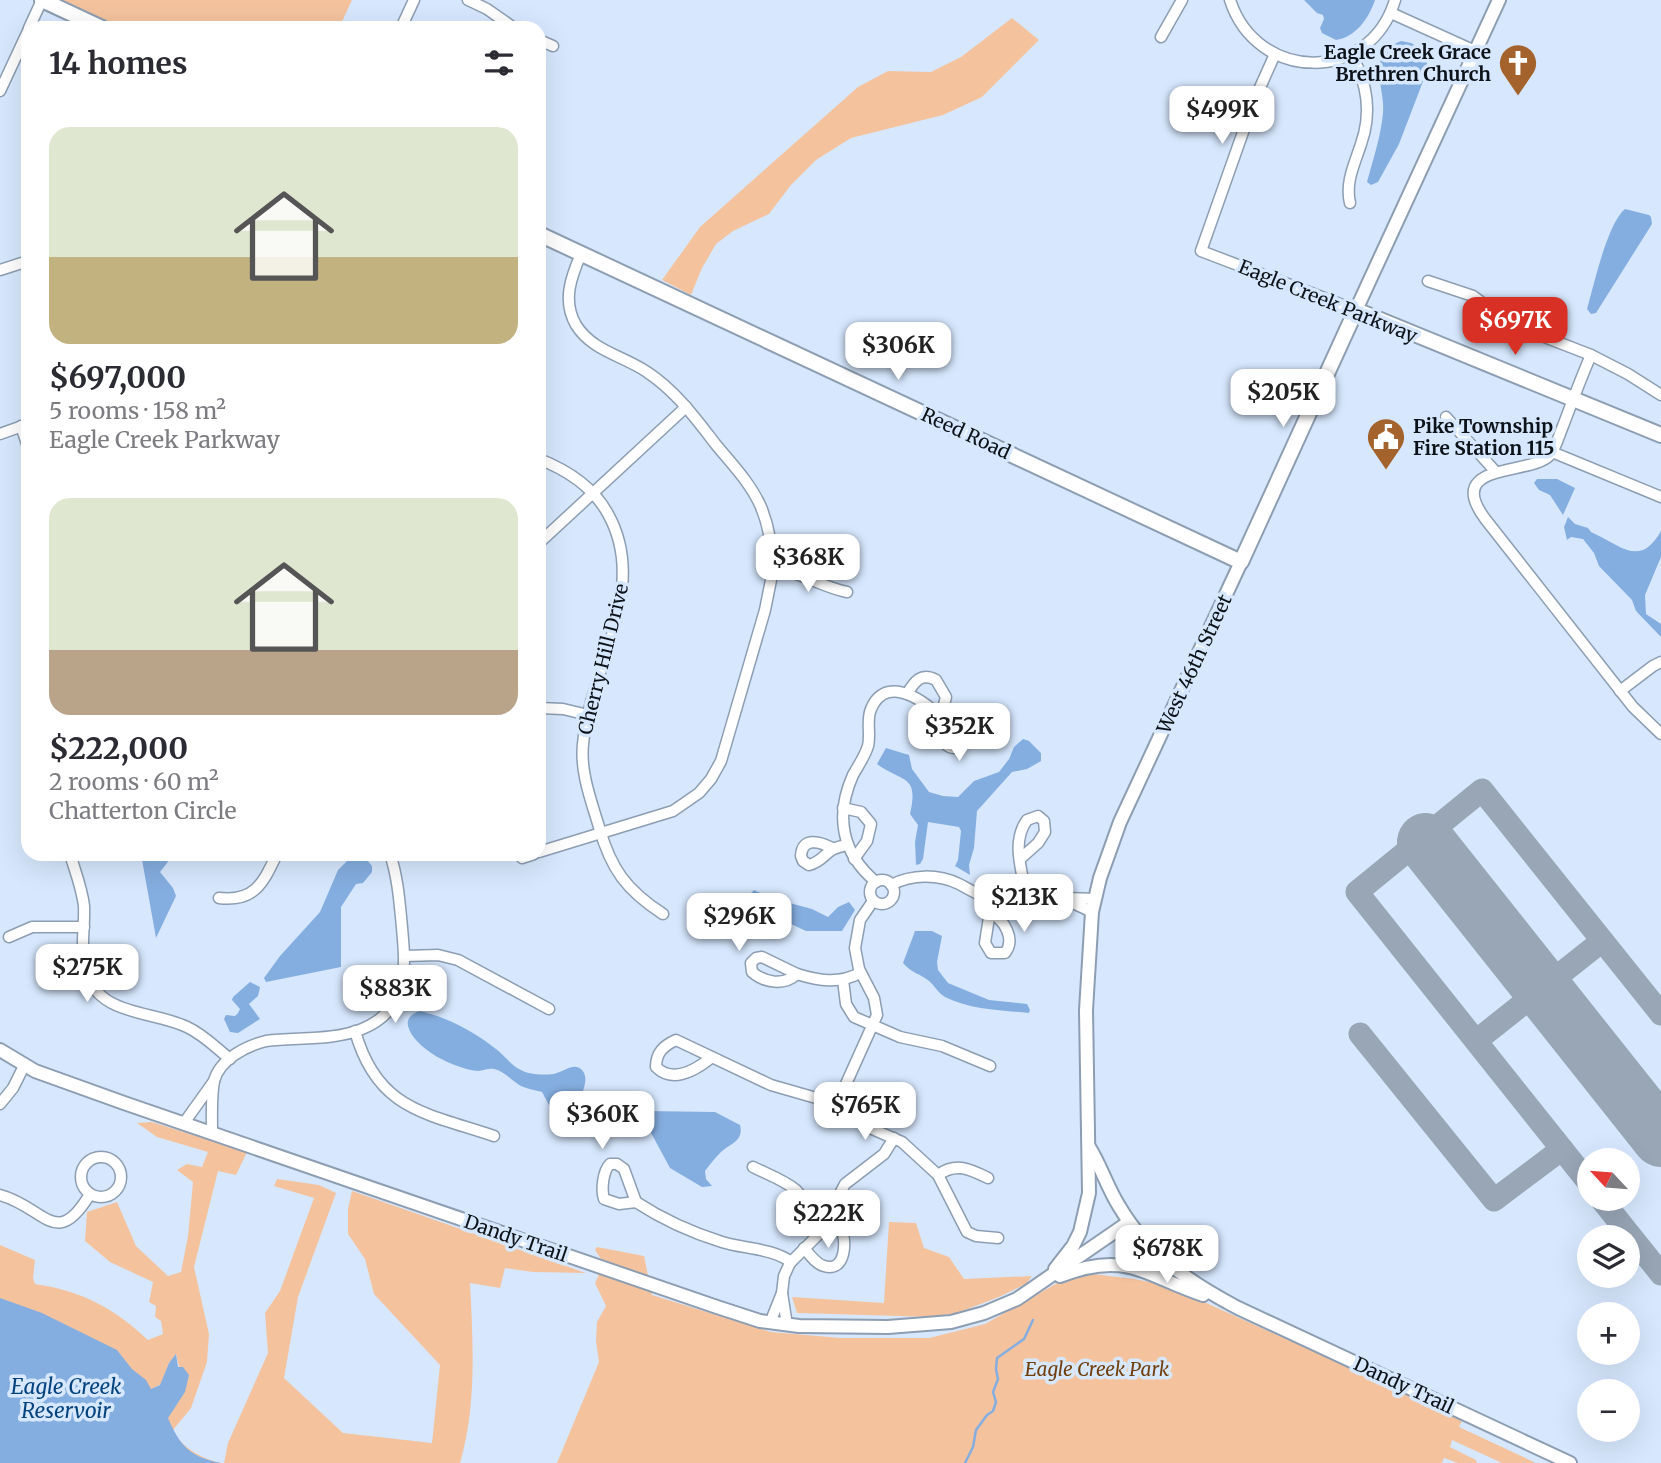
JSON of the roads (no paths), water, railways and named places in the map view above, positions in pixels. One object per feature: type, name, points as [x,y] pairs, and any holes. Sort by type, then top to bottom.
[{"type":"main road","points":[[42,0],[87,21]]},
{"type":"main road","name":"Reed Road","points":[[546,237],[1241,562]]},
{"type":"main road","name":"Eagle Creek Parkway","points":[[1356,310],[1661,435]]},
{"type":"main road","name":"West 46th Street","points":[[1241,562],[1356,310]]},
{"type":"street","points":[[33,21],[42,0]]},
{"type":"street","points":[[404,21],[414,0]]},
{"type":"street","points":[[468,0],[504,21]]},
{"type":"street","points":[[1161,37],[1182,0]]},
{"type":"street","points":[[1230,0],[1246,31],[1258,43],[1275,54],[1313,63],[1333,61],[1351,54],[1378,34],[1391,13],[1395,0]]},
{"type":"street","name":"West 46th Street","points":[[1356,310],[1499,0]]},
{"type":"street","points":[[1391,13],[1475,51]]},
{"type":"street","points":[[546,43],[553,46]]},
{"type":"street","points":[[0,91],[21,47]]},
{"type":"street","name":"Eagle Creek Parkway","points":[[1275,54],[1254,102],[1200,251],[1356,310]]},
{"type":"street","points":[[1350,203],[1350,176],[1365,131],[1367,115],[1363,79],[1351,54]]},
{"type":"street","points":[[546,850],[677,809],[699,793],[711,779],[725,750],[768,597],[773,569],[770,537],[758,500],[686,407],[655,377],[595,345],[578,328],[569,306],[569,286],[581,254]]},
{"type":"street","points":[[2,271],[21,264]]},
{"type":"street","points":[[1428,281],[1473,296],[1502,319],[1591,355],[1661,396]]},
{"type":"street","points":[[1591,355],[1552,452],[1538,464],[1496,471],[1480,482],[1475,490],[1475,499],[1478,509],[1620,691],[1643,719],[1661,734]]},
{"type":"street","points":[[546,536],[686,407]]},
{"type":"street","points":[[1446,417],[1496,471]]},
{"type":"street","points":[[0,434],[21,426]]},
{"type":"street","points":[[1552,452],[1661,497]]},
{"type":"street","name":"Cherry Hill Drive","points":[[546,462],[575,477],[593,492],[605,508],[619,537],[624,581],[620,605],[588,715],[583,743],[583,768],[607,853],[620,878],[643,901],[663,914]]},
{"type":"street","name":"West 46th Street","points":[[1238,1308],[1178,1273],[1152,1250],[1129,1222],[1087,1144],[1086,1010],[1092,912],[1107,855],[1241,562]]},
{"type":"street","points":[[773,569],[796,573],[847,592]]},
{"type":"street","points":[[1620,691],[1661,663]]},
{"type":"street","points":[[907,694],[917,680],[928,676],[936,680],[946,697],[941,716]]},
{"type":"street","points":[[876,882],[854,859],[843,831],[843,808],[853,775],[868,748],[868,717],[872,706],[883,695],[895,692],[907,694],[926,702],[949,727]]},
{"type":"street","points":[[546,708],[588,715]]},
{"type":"street","points":[[843,808],[861,811],[871,824],[867,841],[854,859]]},
{"type":"street","points":[[832,848],[847,845]]},
{"type":"street","points":[[1020,859],[1026,895]]},
{"type":"street","points":[[72,861],[83,904],[86,972],[95,990],[124,1010],[172,1021],[191,1029],[230,1059]]},
{"type":"street","points":[[219,898],[238,899],[248,896],[258,888],[273,861]]},
{"type":"street","points":[[184,1123],[215,1081],[219,1071],[243,1049],[258,1043],[355,1031],[377,1021],[394,1004],[402,986],[405,956],[397,881],[392,861]]},
{"type":"street","points":[[891,885],[909,878],[937,877],[992,898],[1047,895],[1095,899]]},
{"type":"street","points":[[884,881],[891,885],[893,894],[889,901],[881,904],[873,901],[870,890],[876,882],[884,881]]},
{"type":"street","points":[[990,913],[1001,919],[1009,937],[1008,950],[1000,954],[990,952],[985,943],[992,898]]},
{"type":"street","points":[[1067,898],[1092,912]]},
{"type":"street","points":[[837,1104],[877,1015],[876,1003],[860,973],[855,948],[864,911],[873,901]]},
{"type":"street","points":[[9,937],[32,927],[84,927]]},
{"type":"street","points":[[405,956],[438,955],[458,960],[549,1009]]},
{"type":"street","points":[[797,974],[830,981],[843,980],[860,973]]},
{"type":"street","points":[[843,980],[848,1009],[854,1017],[900,1037],[943,1046],[990,1066]]},
{"type":"street","points":[[355,1031],[368,1068],[392,1095],[416,1109],[494,1136]]},
{"type":"street","points":[[712,1057],[691,1071],[674,1076],[665,1074],[656,1067],[659,1052],[676,1040],[782,1089],[837,1104],[867,1126],[910,1147],[938,1175],[967,1232],[976,1236],[998,1238]]},
{"type":"street","name":"Dandy Trail","points":[[0,1050],[24,1066],[184,1123],[717,1307],[770,1322],[787,1325],[888,1327],[950,1322],[999,1307],[1044,1283]]},
{"type":"street","points":[[0,1104],[13,1088],[24,1066]]},
{"type":"street","points":[[212,1132],[215,1081]]},
{"type":"street","points":[[787,1325],[782,1293],[784,1276],[791,1262],[819,1234],[845,1184],[884,1154],[894,1138]]},
{"type":"street","points":[[1044,1283],[1073,1246],[1085,1216],[1090,1185],[1087,1144]]},
{"type":"street","points":[[96,1157],[112,1159],[121,1172],[119,1187],[107,1197],[99,1198],[90,1194],[81,1182],[84,1167],[96,1157]]},
{"type":"street","points":[[636,1202],[622,1166],[608,1166],[602,1191],[604,1199],[619,1205],[636,1202],[715,1240],[778,1254],[791,1262]]},
{"type":"street","points":[[753,1167],[790,1185],[815,1213],[836,1222],[841,1229],[844,1256],[833,1266],[825,1267],[819,1264],[804,1248]]},
{"type":"street","points":[[938,1175],[947,1169],[960,1167],[988,1178]]},
{"type":"street","points":[[0,1195],[20,1202],[47,1220],[58,1223],[77,1216],[90,1194]]},
{"type":"street","points":[[1044,1283],[1129,1222]]},
{"type":"street","points":[[1044,1283],[1086,1268],[1104,1265],[1127,1266],[1150,1272],[1189,1291],[1238,1308]]},
{"type":"street","points":[[770,1322],[782,1293]]},
{"type":"street","name":"Dandy Trail","points":[[1238,1308],[1570,1463]]},
{"type":"water","points":[[1304,0],[1375,0],[1361,26],[1350,35],[1336,40],[1322,33],[1320,28],[1323,15],[1317,13]]},
{"type":"water","points":[[1401,41],[1423,50],[1427,57],[1427,71],[1399,144],[1378,182],[1371,185],[1367,182],[1383,113],[1379,65],[1387,50]]},
{"type":"water","points":[[1625,209],[1649,215],[1652,224],[1596,313],[1591,314],[1587,309],[1602,256],[1612,228]]},
{"type":"water","points":[[1537,479],[1557,479],[1575,488],[1563,515],[1550,495],[1539,490],[1534,483]]},
{"type":"water","points":[[1568,517],[1575,524],[1588,528],[1630,551],[1646,549],[1661,531],[1661,557],[1645,595],[1646,614],[1661,624],[1661,637],[1636,611],[1632,600],[1599,566],[1594,553],[1583,539],[1571,537],[1567,540],[1564,527]]},
{"type":"water","points":[[1023,739],[1029,741],[1041,753],[1041,761],[1027,769],[1012,772],[977,811],[970,875],[955,866],[961,831],[959,827],[928,822],[923,859],[916,865],[915,842],[918,825],[910,814],[912,792],[907,781],[877,764],[886,748],[909,755],[912,769],[929,792],[958,797],[974,781],[999,772],[1014,747]]},
{"type":"water","points":[[142,861],[169,861],[160,872],[176,896],[156,938]]},
{"type":"water","points":[[347,861],[368,861],[372,866],[372,872],[363,883],[356,884],[341,907],[341,967],[266,982],[264,978],[280,956],[320,912],[338,870]]},
{"type":"water","points":[[754,890],[828,917],[838,907],[849,902],[855,910],[842,931],[806,931],[750,905],[748,896]]},
{"type":"water","points":[[915,931],[932,931],[942,936],[938,970],[948,983],[989,1000],[1027,1004],[1029,1013],[976,1007],[943,995],[929,981],[903,963]]},
{"type":"water","points":[[250,982],[260,987],[258,996],[249,1004],[260,1019],[238,1033],[230,1032],[224,1019],[226,1015],[235,1016],[238,1013],[240,1009],[232,1000],[233,997]]},
{"type":"water","points":[[420,1011],[451,1021],[469,1031],[525,1072],[549,1074],[572,1067],[582,1070],[585,1075],[584,1087],[569,1119],[558,1122],[542,1092],[521,1086],[498,1070],[478,1071],[458,1066],[427,1050],[408,1026],[411,1016]]},
{"type":"water","points":[[598,1092],[637,1104],[645,1111],[715,1112],[740,1125],[740,1135],[705,1171],[706,1179],[712,1186],[702,1187],[670,1168],[649,1129],[631,1115],[618,1111],[597,1128],[589,1126]]},
{"type":"water","name":"Eagle Creek Reservoir","points":[[0,1298],[42,1313],[117,1350],[132,1369],[146,1380],[151,1389],[160,1385],[176,1354],[178,1367],[183,1367],[189,1375],[185,1392],[168,1418],[187,1449],[221,1463],[0,1463]]},
{"type":"waterway","points":[[965,1463],[973,1447],[976,1430],[993,1411],[996,1402],[993,1392],[998,1379],[997,1358],[1024,1339],[1033,1320]]},
{"type":"place","name":"Eagle Creek Grace Brethren Church","points":[[1518,97]]},
{"type":"place","name":"Pike Township Fire Station 115","points":[[1386,471]]},
{"type":"park label","name":"Eagle Creek Park","points":[[1097,1369]]}]
